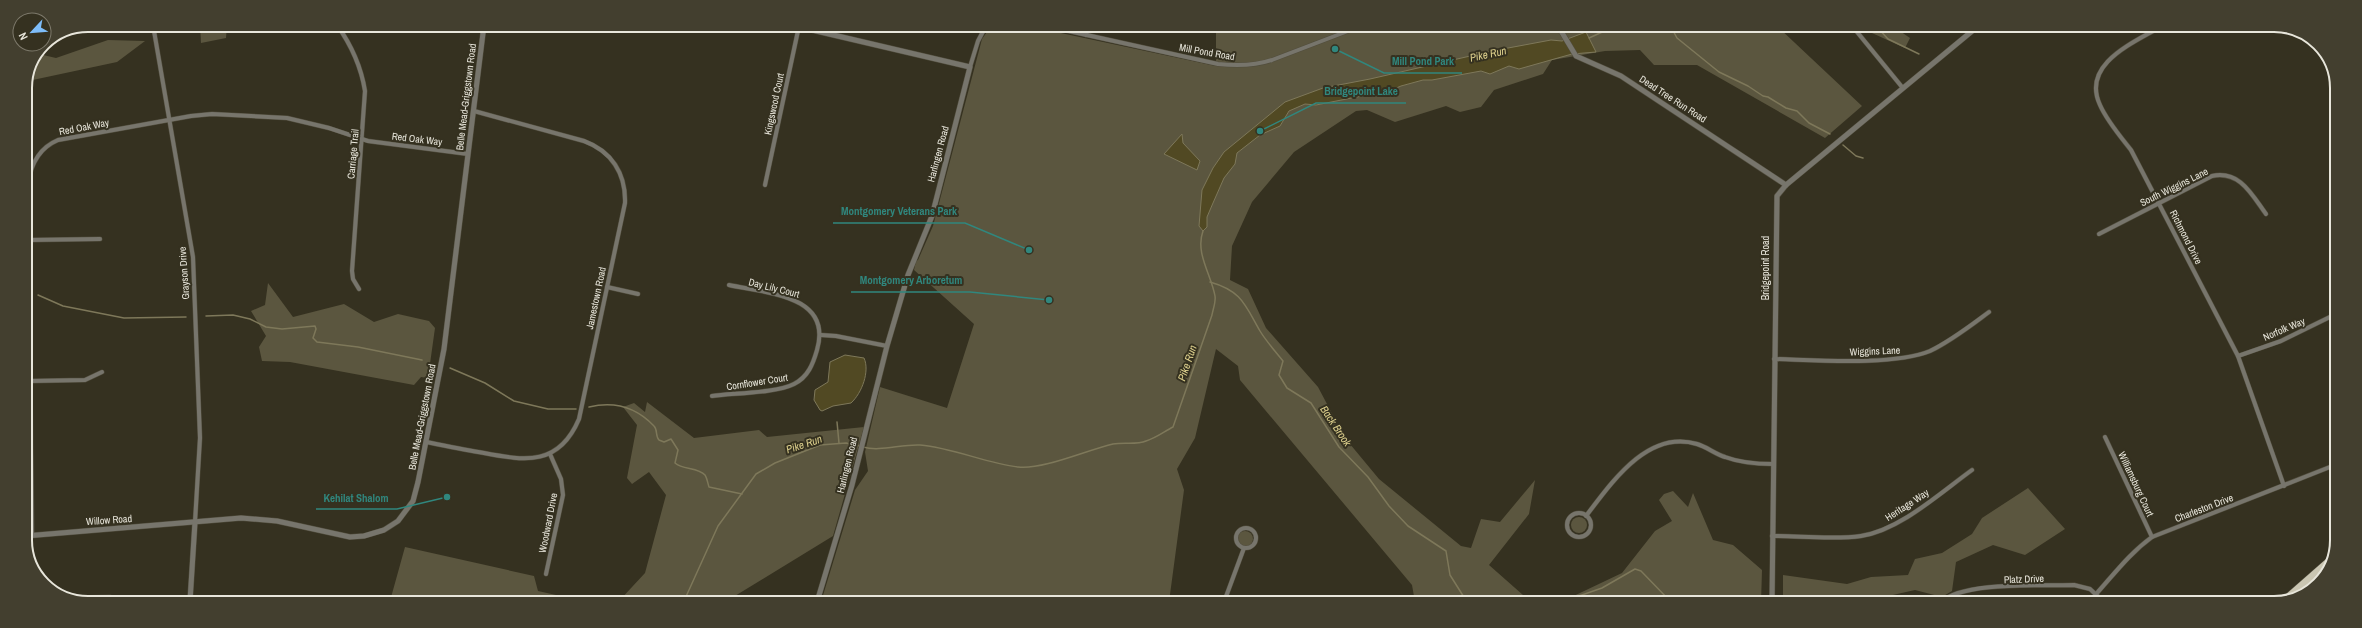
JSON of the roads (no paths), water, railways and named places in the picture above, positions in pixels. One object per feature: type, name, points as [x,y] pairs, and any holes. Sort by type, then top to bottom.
[{"type":"highway","points":[[2293,592],[2323,567]]},
{"type":"street","name":"Grayson Drive","points":[[154,32],[193,257],[200,438],[195,522]]},
{"type":"street","name":"Carriage Trail","points":[[341,32],[355,55],[362,71],[365,91],[352,271],[353,279],[358,289]]},
{"type":"street","name":"Belle Mead-Griggstown Road","points":[[195,522],[260,518],[350,537],[375,534],[393,524],[408,510],[418,482],[444,349],[483,32]]},
{"type":"street","name":"Kingswood Court","points":[[765,185],[797,32]]},
{"type":"street","points":[[823,32],[970,67],[982,32]]},
{"type":"street","name":"Mill Pond Road","points":[[1073,32],[1218,64],[1243,65],[1272,60],[1345,32]]},
{"type":"street","name":"Dead Tree Run Road","points":[[1561,32],[1575,55],[1601,66],[1647,93],[1786,185]]},
{"type":"street","points":[[1857,32],[1902,87]]},
{"type":"street","name":"Bridgepoint Road","points":[[1772,596],[1775,205],[1777,196],[1786,185],[1902,87],[1971,32]]},
{"type":"street","name":"Richmond Drive","points":[[2151,32],[2120,50],[2107,60],[2099,74],[2096,90],[2100,105],[2131,150],[2160,203],[2238,356],[2284,486]]},
{"type":"street","name":"Harlingen Road","points":[[819,596],[841,525],[887,346],[908,275],[932,216],[970,67]]},
{"type":"street","name":"Jamestown Road","points":[[426,442],[518,460],[534,459],[550,454],[568,439],[579,419],[625,203],[624,186],[616,165],[604,152],[587,142],[474,111]]},
{"type":"street","name":"Red Oak Way","points":[[32,167],[35,159],[54,142],[169,120],[212,114],[287,118],[329,128],[362,140],[468,154]]},
{"type":"street","name":"South Wiggins Lane","points":[[2099,234],[2212,176],[2228,175],[2241,182],[2266,214]]},
{"type":"street","points":[[32,240],[100,239]]},
{"type":"street","name":"Day Lily Court","points":[[729,285],[790,298],[801,302],[812,313],[820,335]]},
{"type":"street","points":[[607,287],[638,294]]},
{"type":"street","name":"Wiggins Lane","points":[[1774,359],[1888,360],[1911,357],[1930,350],[1950,339],[1989,312]]},
{"type":"street","name":"Norfolk Way","points":[[2238,356],[2280,341],[2330,317]]},
{"type":"street","points":[[820,335],[844,337],[887,346]]},
{"type":"street","name":"Cornflower Court","points":[[712,396],[782,388],[796,383],[810,369],[820,335]]},
{"type":"street","points":[[32,381],[85,380],[102,372]]},
{"type":"street","name":"Williamsburg Court","points":[[2105,437],[2152,537]]},
{"type":"street","points":[[1586,516],[1619,474],[1633,462],[1662,444],[1680,441],[1692,443],[1724,457],[1743,463],[1773,464]]},
{"type":"street","name":"Woodward Drive","points":[[546,574],[563,495],[561,478],[550,454]]},
{"type":"street","name":"Charleston Drive","points":[[2097,593],[2123,562],[2137,548],[2152,537],[2330,467]]},
{"type":"street","name":"Heritage Way","points":[[1772,536],[1854,537],[1876,532],[1909,515],[1972,470]]},
{"type":"street","points":[[1575,514],[1586,516],[1590,522],[1590,529],[1582,536],[1574,535],[1568,526],[1570,519],[1575,514]]},
{"type":"street","points":[[190,596],[195,522]]},
{"type":"street","name":"Willow Road","points":[[32,535],[195,522]]},
{"type":"street","points":[[1248,528],[1254,532],[1256,542],[1251,548],[1244,548],[1236,543],[1236,536],[1239,531],[1248,528]]},
{"type":"street","points":[[1226,596],[1244,548]]},
{"type":"street","name":"Platz Drive","points":[[1948,596],[1969,589],[2074,585],[2085,587],[2097,593]]},
{"type":"water","points":[[1586,32],[1596,52],[1572,54],[1519,69],[1509,66],[1490,74],[1481,71],[1432,80],[1423,80],[1401,86],[1380,95],[1372,94],[1316,105],[1305,104],[1289,111],[1280,126],[1260,135],[1237,153],[1235,164],[1224,178],[1207,217],[1207,227],[1203,231],[1199,226],[1202,190],[1213,168],[1224,152],[1285,102],[1323,88],[1370,79],[1492,51],[1551,40],[1562,41]]},
{"type":"water","points":[[1182,134],[1183,143],[1200,161],[1197,170],[1164,154]]},
{"type":"water","points":[[845,355],[864,358],[866,369],[862,388],[851,403],[833,406],[822,411],[814,400],[815,390],[828,382],[830,362]]},
{"type":"waterway","name":"Pike Run","points":[[1589,38],[1602,32]]},
{"type":"waterway","points":[[1674,32],[1677,38],[1719,72],[1748,86],[1786,108],[1797,111],[1809,123],[1830,134]]},
{"type":"waterway","points":[[1882,32],[1888,39],[1919,54]]},
{"type":"waterway","points":[[1843,145],[1856,156],[1863,158]]},
{"type":"waterway","name":"Pike Run","points":[[863,447],[876,449],[920,445],[945,449],[1006,465],[1028,467],[1052,463],[1113,444],[1142,442],[1173,427],[1215,303],[1213,288],[1202,255],[1201,239],[1203,231]]},
{"type":"waterway","name":"Back Brook","points":[[1210,282],[1229,290],[1246,306],[1262,335],[1283,361],[1279,375],[1287,388],[1311,403],[1339,447],[1368,477],[1389,506],[1408,526],[1446,551],[1450,575],[1463,596]]},
{"type":"waterway","points":[[38,295],[63,306],[124,318],[186,317]]},
{"type":"waterway","points":[[206,316],[233,315],[250,319],[266,327],[282,329],[315,326],[316,329],[313,338],[317,342],[358,347],[422,360]]},
{"type":"waterway","points":[[450,368],[485,383],[514,401],[548,409],[576,409]]},
{"type":"waterway","points":[[589,407],[598,405],[616,405],[640,414],[656,429],[659,440],[664,442],[671,439],[678,450],[675,463],[682,467],[702,472],[706,476],[709,487],[742,494]]},
{"type":"waterway","points":[[837,422],[839,443]]},
{"type":"waterway","name":"Pike Run","points":[[686,596],[718,526],[756,474],[775,463],[820,445],[846,443],[859,446]]},
{"type":"waterway","name":"Back Brook","points":[[1579,596],[1602,588],[1635,569],[1641,571],[1665,596]]},
{"type":"place","name":"Mill Pond Park","points":[[1335,49]]},
{"type":"place","name":"Bridgepoint Lake","points":[[1260,131]]},
{"type":"place","name":"Montgomery Veterans Park","points":[[1029,250]]},
{"type":"place","name":"Montgomery Arboretum","points":[[1049,300]]},
{"type":"place","name":"Kehilat Shalom","points":[[447,497]]}]
